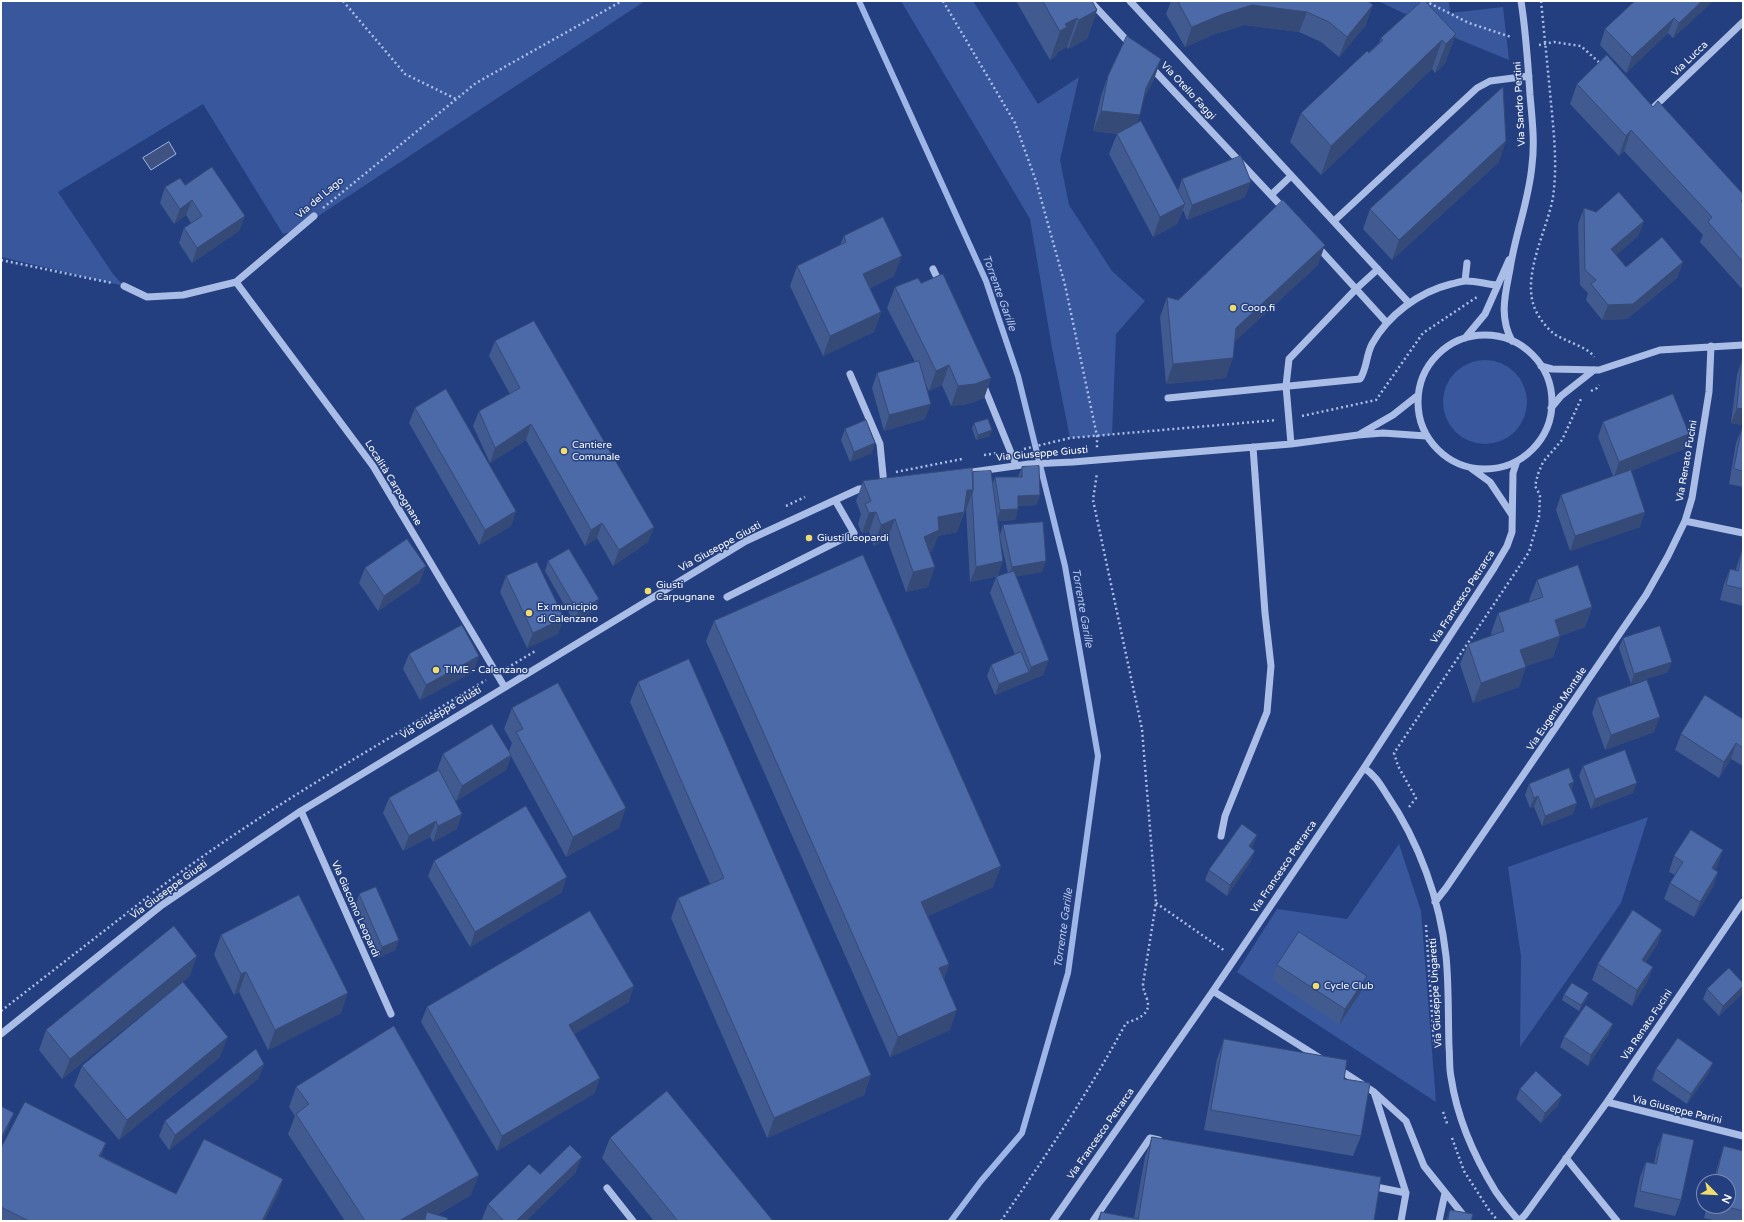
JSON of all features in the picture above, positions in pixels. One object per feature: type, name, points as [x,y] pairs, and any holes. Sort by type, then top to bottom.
[{"type":"street","name":"Via Otello Faggi","points":[[1090,1],[1292,218]]},
{"type":"street","name":"Via Otello Faggi","points":[[1130,1],[1409,303]]},
{"type":"street","name":"Via Sandro Pertini","points":[[1512,340],[1506,330],[1503,305],[1512,252],[1527,194],[1532,165],[1534,138],[1527,48],[1521,1]]},
{"type":"street","name":"Via Lucca","points":[[1653,113],[1743,22]]},
{"type":"street","points":[[1334,221],[1477,88],[1490,81],[1529,76]]},
{"type":"street","points":[[1271,195],[1291,176]]},
{"type":"street","name":"Via del Lago","points":[[124,286],[147,297],[183,295],[236,282],[314,216]]},
{"type":"street","points":[[1313,242],[1388,323]]},
{"type":"street","name":"Via Sandro Pertini","points":[[1465,338],[1485,314],[1512,252]]},
{"type":"street","points":[[1465,281],[1467,263]]},
{"type":"street","points":[[1291,444],[1286,386],[1289,359],[1356,289],[1378,269]]},
{"type":"street","points":[[933,270],[943,291]]},
{"type":"street","points":[[1168,398],[1360,379],[1363,374],[1371,346],[1388,323],[1409,303],[1442,287],[1465,281],[1497,285]]},
{"type":"street","name":"Località Carpognane","points":[[236,282],[373,466],[504,686]]},
{"type":"street","points":[[1470,468],[1499,468],[1517,461],[1530,451],[1540,439],[1548,424],[1551,408],[1551,393],[1548,380],[1541,366],[1529,351],[1512,340],[1497,336],[1486,335],[1465,338],[1442,350],[1425,371],[1418,396],[1419,417],[1426,436],[1438,450],[1453,461],[1470,468],[1490,482],[1512,515]]},
{"type":"street","points":[[1541,366],[1552,369],[1596,370],[1660,350],[1743,345]]},
{"type":"street","name":"Via Renato Fucini","points":[[1685,521],[1692,498],[1709,392],[1711,346]]},
{"type":"street","points":[[1551,408],[1561,396],[1596,370]]},
{"type":"street","points":[[850,374],[880,444],[884,485]]},
{"type":"street","points":[[980,377],[1016,465]]},
{"type":"street","name":"Via Giuseppe Giusti","points":[[1358,435],[1393,416],[1418,396]]},
{"type":"street","name":"Via Giuseppe Giusti","points":[[954,475],[1016,465],[1073,462],[1291,444],[1358,435],[1383,433],[1416,434],[1426,436]]},
{"type":"street","points":[[1221,836],[1225,816],[1255,745],[1267,712],[1268,705],[1271,666],[1265,613],[1253,447]]},
{"type":"street","name":"Via Francesco Petrarca","points":[[1053,1221],[1213,991],[1364,768],[1507,546],[1512,532],[1512,473],[1517,461]]},
{"type":"street","name":"Via Giuseppe Giusti","points":[[1,1034],[162,905],[300,811],[504,686],[746,541],[859,489],[892,484]]},
{"type":"street","points":[[727,597],[854,532],[835,500]]},
{"type":"street","points":[[1685,521],[1743,532]]},
{"type":"street","name":"Via Eugenio Montale","points":[[1435,902],[1451,882],[1646,595],[1668,556],[1685,521]]},
{"type":"street","name":"Via Giuseppe Ungaretti","points":[[1364,768],[1374,775],[1402,816],[1418,851],[1435,902],[1442,930],[1446,957],[1450,1076],[1455,1099],[1461,1120],[1472,1147],[1496,1193],[1519,1221]]},
{"type":"street","name":"Via Giacomo Leopardi","points":[[300,811],[391,1014]]},
{"type":"street","name":"Via Renato Fucini","points":[[1519,1221],[1525,1215],[1607,1102],[1743,902]]},
{"type":"street","points":[[1213,991],[1374,1092],[1406,1121],[1424,1166],[1468,1221]]},
{"type":"street","points":[[1374,1092],[1406,1193],[1401,1221]]},
{"type":"street","name":"Via Giuseppe Parini","points":[[1607,1102],[1743,1136]]},
{"type":"street","points":[[1093,1221],[1150,1138],[1166,1141]]},
{"type":"street","points":[[1566,1158],[1617,1221]]},
{"type":"street","points":[[1367,1185],[1406,1193]]},
{"type":"street","points":[[607,1188],[633,1221]]},
{"type":"street","points":[[1439,1221],[1445,1193]]},
{"type":"path","points":[[343,1],[405,74],[456,99]]},
{"type":"path","name":"Via del Lago","points":[[314,216],[476,83],[622,1]]},
{"type":"path","points":[[943,1],[1015,122],[1036,181],[1065,285],[1097,436],[1097,476],[1093,500],[1142,728],[1156,904],[1143,984],[1143,992],[1147,1000],[1148,1008],[1137,1020],[1126,1023],[1115,1045],[1035,1172],[1001,1221]]},
{"type":"path","points":[[1425,1],[1469,23],[1511,37]]},
{"type":"path","points":[[1527,48],[1554,42],[1581,46],[1604,67]]},
{"type":"path","points":[[1,260],[124,286]]},
{"type":"path","points":[[1532,298],[1535,309],[1542,322],[1553,333],[1570,344],[1583,348],[1593,355],[1596,370],[1601,378],[1597,388],[1586,393]]},
{"type":"path","points":[[1402,816],[1416,798],[1398,766],[1394,753],[1529,552],[1539,517],[1540,496],[1535,486],[1538,474],[1543,462],[1562,440],[1580,400],[1583,397]]},
{"type":"path","points":[[1024,449],[1070,438]]},
{"type":"path","points":[[1156,904],[1235,958]]},
{"type":"path","points":[[1426,920],[1434,1051]]},
{"type":"path","points":[[1443,1108],[1449,1129]]},
{"type":"path","points":[[1452,1136],[1464,1171],[1489,1210],[1498,1221]]},
{"type":"shaded area","points":[[1,1],[645,1],[297,230],[283,234],[203,104],[58,192],[113,274],[124,286],[1,257]]},
{"type":"shaded area","points":[[901,1],[973,1],[1038,104],[1079,77],[1060,160],[1069,205],[1112,271],[1145,301],[1116,334],[1112,435],[1070,438],[1052,348],[1030,219]]},
{"type":"shaded area","points":[[1378,1],[1449,1],[1450,13],[1503,7],[1509,60],[1460,40]]},
{"type":"shaded area","points":[[169,142],[176,154],[151,170],[143,158]]},
{"type":"shaded area","points":[[1485,360],[1501,363],[1515,372],[1524,386],[1527,402],[1524,418],[1515,432],[1501,441],[1485,444],[1469,441],[1455,432],[1446,418],[1443,402],[1446,386],[1455,372],[1469,363]]},
{"type":"shaded area","points":[[1648,817],[1621,903],[1520,1047],[1521,956],[1508,867]]},
{"type":"shaded area","points":[[1399,844],[1421,911],[1436,1102],[1237,972],[1277,909],[1347,919]]},
{"type":"building","points":[[1043,1],[1092,1],[1097,10],[1079,20],[1077,18],[1065,24],[1067,27],[1060,31]]},
{"type":"building","points":[[1178,1],[1368,1],[1373,5],[1347,37],[1329,22],[1307,12],[1252,5],[1223,14],[1192,27]]},
{"type":"building","points":[[1422,1],[1425,1],[1456,34],[1446,44],[1442,40],[1331,146],[1301,113],[1367,51],[1369,53],[1383,40],[1381,38]]},
{"type":"building","points":[[1635,1],[1702,1],[1679,23],[1674,18],[1632,57],[1605,29]]},
{"type":"building","points":[[1127,36],[1161,59],[1146,88],[1140,115],[1101,111],[1108,76]]},
{"type":"building","points":[[1607,55],[1653,107],[1658,101],[1743,194],[1743,200],[1741,201],[1743,203],[1743,262],[1708,222],[1712,217],[1631,130],[1626,136],[1577,84]]},
{"type":"building","points":[[1503,87],[1506,141],[1399,240],[1370,209]]},
{"type":"building","points":[[1141,121],[1185,204],[1160,217],[1117,134]]},
{"type":"building","points":[[1241,156],[1251,182],[1192,205],[1182,179]]},
{"type":"building","points":[[212,167],[245,216],[197,248],[184,228],[202,216],[192,200],[180,209],[165,187],[180,178],[185,185]]},
{"type":"building","points":[[1619,192],[1644,221],[1611,249],[1626,267],[1662,237],[1683,262],[1633,304],[1608,305],[1591,284],[1596,280],[1585,270],[1584,208],[1596,212]]},
{"type":"building","points":[[1283,200],[1325,245],[1236,328],[1233,358],[1173,364],[1167,297],[1178,300]]},
{"type":"building","points":[[883,217],[902,256],[863,274],[881,312],[830,336],[797,266],[846,242],[844,236]]},
{"type":"building","points":[[943,274],[991,378],[975,384],[958,386],[949,365],[936,371],[895,287],[918,278],[921,283]]},
{"type":"building","name":"Cantiere Comunale","points":[[534,321],[654,527],[619,550],[602,523],[591,530],[531,424],[495,448],[479,411],[520,388],[495,341]]},
{"type":"building","points":[[1743,360],[1743,409],[1737,408]]},
{"type":"building","points":[[919,361],[931,404],[889,415],[877,373]]},
{"type":"building","points":[[446,389],[516,511],[485,530],[415,408]]},
{"type":"building","points":[[1673,394],[1689,434],[1619,462],[1603,422]]},
{"type":"building","points":[[988,419],[992,430],[978,435],[974,423]]},
{"type":"building","points":[[866,420],[875,443],[854,452],[845,429]]},
{"type":"building","points":[[1743,428],[1743,471],[1734,469]]},
{"type":"building","points":[[1039,466],[1040,495],[1018,496],[1018,509],[1000,510],[995,477],[1022,477],[1022,467]]},
{"type":"building","points":[[972,468],[973,490],[967,490],[964,512],[938,517],[939,530],[924,537],[935,567],[913,572],[895,519],[881,525],[876,512],[869,513],[865,504],[871,501],[863,481]]},
{"type":"building","points":[[1631,470],[1645,512],[1575,536],[1561,495]]},
{"type":"building","points":[[991,471],[1003,561],[976,567],[972,494],[973,472]]},
{"type":"building","points":[[1043,522],[1046,561],[1012,567],[1003,525]]},
{"type":"building","points":[[407,539],[426,566],[384,596],[365,568]]},
{"type":"building","points":[[569,549],[599,599],[578,612],[548,561]]},
{"type":"building","points":[[1742,550],[1743,589],[1726,585],[1730,569],[1738,571]]},
{"type":"building","points":[[863,555],[1001,866],[921,902],[949,964],[939,968],[957,1010],[898,1037],[714,621]]},
{"type":"building","points":[[537,562],[564,618],[533,633],[506,576]]},
{"type":"building","points":[[1578,565],[1592,607],[1555,620],[1560,636],[1520,650],[1526,667],[1481,683],[1468,644],[1504,631],[1498,613],[1543,597],[1537,580]]},
{"type":"building","points":[[1014,571],[1049,660],[1031,667],[996,577]]},
{"type":"building","points":[[462,625],[479,656],[426,685],[409,654]]},
{"type":"building","points":[[1660,626],[1672,662],[1634,674],[1623,638]]},
{"type":"building","points":[[1021,652],[1029,672],[999,684],[991,665]]},
{"type":"building","points":[[689,659],[871,1075],[774,1118],[678,898],[724,878],[638,682]]},
{"type":"building","points":[[1647,680],[1660,717],[1611,735],[1597,698]]},
{"type":"building","points":[[558,683],[626,808],[573,837],[516,732],[523,729],[512,708]]},
{"type":"building","points":[[1705,695],[1743,719],[1743,748],[1736,743],[1724,762],[1681,734]]},
{"type":"building","points":[[492,724],[511,755],[462,786],[443,754]]},
{"type":"building","points":[[1625,750],[1637,783],[1595,799],[1583,766]]},
{"type":"building","points":[[1569,768],[1574,782],[1569,784],[1577,803],[1545,816],[1538,796],[1534,798],[1529,784]]},
{"type":"building","points":[[439,770],[462,814],[438,826],[436,821],[409,836],[389,798]]},
{"type":"building","points":[[526,806],[567,877],[475,932],[434,861]]},
{"type":"building","points":[[1242,824],[1257,835],[1249,846],[1255,851],[1230,885],[1209,870]]},
{"type":"building","points":[[1691,830],[1723,850],[1712,868],[1718,872],[1700,902],[1670,883],[1683,862],[1674,856]]},
{"type":"building","points":[[376,887],[399,940],[382,947],[359,894]]},
{"type":"building","points":[[299,895],[348,993],[275,1030],[246,972],[241,974],[221,935]]},
{"type":"building","points":[[1633,910],[1662,930],[1642,960],[1653,967],[1637,990],[1598,964]]},
{"type":"building","points":[[590,911],[634,986],[569,1025],[600,1078],[502,1136],[427,1007]]},
{"type":"building","points":[[174,926],[197,956],[70,1059],[46,1030]]},
{"type":"building","points":[[1299,932],[1367,976],[1345,1009],[1277,965]]},
{"type":"building","points":[[1729,968],[1743,983],[1743,986],[1723,1006],[1707,989]]},
{"type":"building","points":[[183,982],[228,1037],[127,1120],[82,1066]]},
{"type":"building","points":[[1572,983],[1589,993],[1581,1005],[1564,995]]},
{"type":"building","points":[[1586,1005],[1613,1024],[1591,1055],[1564,1037]]},
{"type":"building","points":[[394,1026],[479,1175],[399,1221],[365,1221],[296,1114],[309,1104],[296,1087]]},
{"type":"building","points":[[1678,1038],[1713,1063],[1691,1094],[1656,1069]]},
{"type":"building","points":[[1224,1039],[1347,1060],[1344,1079],[1370,1083],[1361,1136],[1211,1110]]},
{"type":"building","points":[[256,1049],[264,1064],[175,1135],[165,1121]]},
{"type":"building","points":[[1536,1071],[1562,1095],[1545,1113],[1520,1089]]},
{"type":"building","points":[[667,1091],[773,1221],[678,1221],[610,1138]]},
{"type":"building","points":[[25,1102],[106,1143],[99,1156],[176,1194],[204,1139],[283,1179],[262,1221],[29,1221],[1,1207],[1,1148]]},
{"type":"building","points":[[1,1106],[14,1113],[1,1138]]},
{"type":"building","points":[[1663,1133],[1694,1140],[1681,1200],[1640,1191],[1646,1162],[1656,1164]]},
{"type":"building","points":[[1152,1137],[1381,1177],[1374,1221],[1099,1221],[1101,1212],[1138,1219]]},
{"type":"building","points":[[570,1145],[582,1157],[516,1221],[504,1221],[488,1204],[529,1164],[540,1174]]},
{"type":"building","points":[[1724,1146],[1743,1151],[1743,1211],[1736,1209],[1736,1174],[1717,1174]]},
{"type":"building","points":[[1450,1210],[1473,1214],[1471,1221],[1448,1221]]},
{"type":"building","points":[[427,1212],[448,1218],[447,1221],[425,1221]]},
{"type":"waterway","name":"Torrente Garille","points":[[859,1],[986,281],[1018,376],[1065,566],[1098,756],[1068,973],[1022,1133],[981,1181],[951,1221]]},
{"type":"place","name":"Coop.fi","points":[[1233,308]]},
{"type":"place","name":"Cantiere Comunale","points":[[564,451]]},
{"type":"place","name":"Giusti Leopardi","points":[[809,538]]},
{"type":"place","name":"Giusti Carpugnane","points":[[648,591]]},
{"type":"place","name":"Ex municipio di Calenzano","points":[[529,613]]},
{"type":"place","name":"TIME - Calenzano","points":[[436,670]]},
{"type":"place","name":"Cycle Club","points":[[1316,986]]}]
